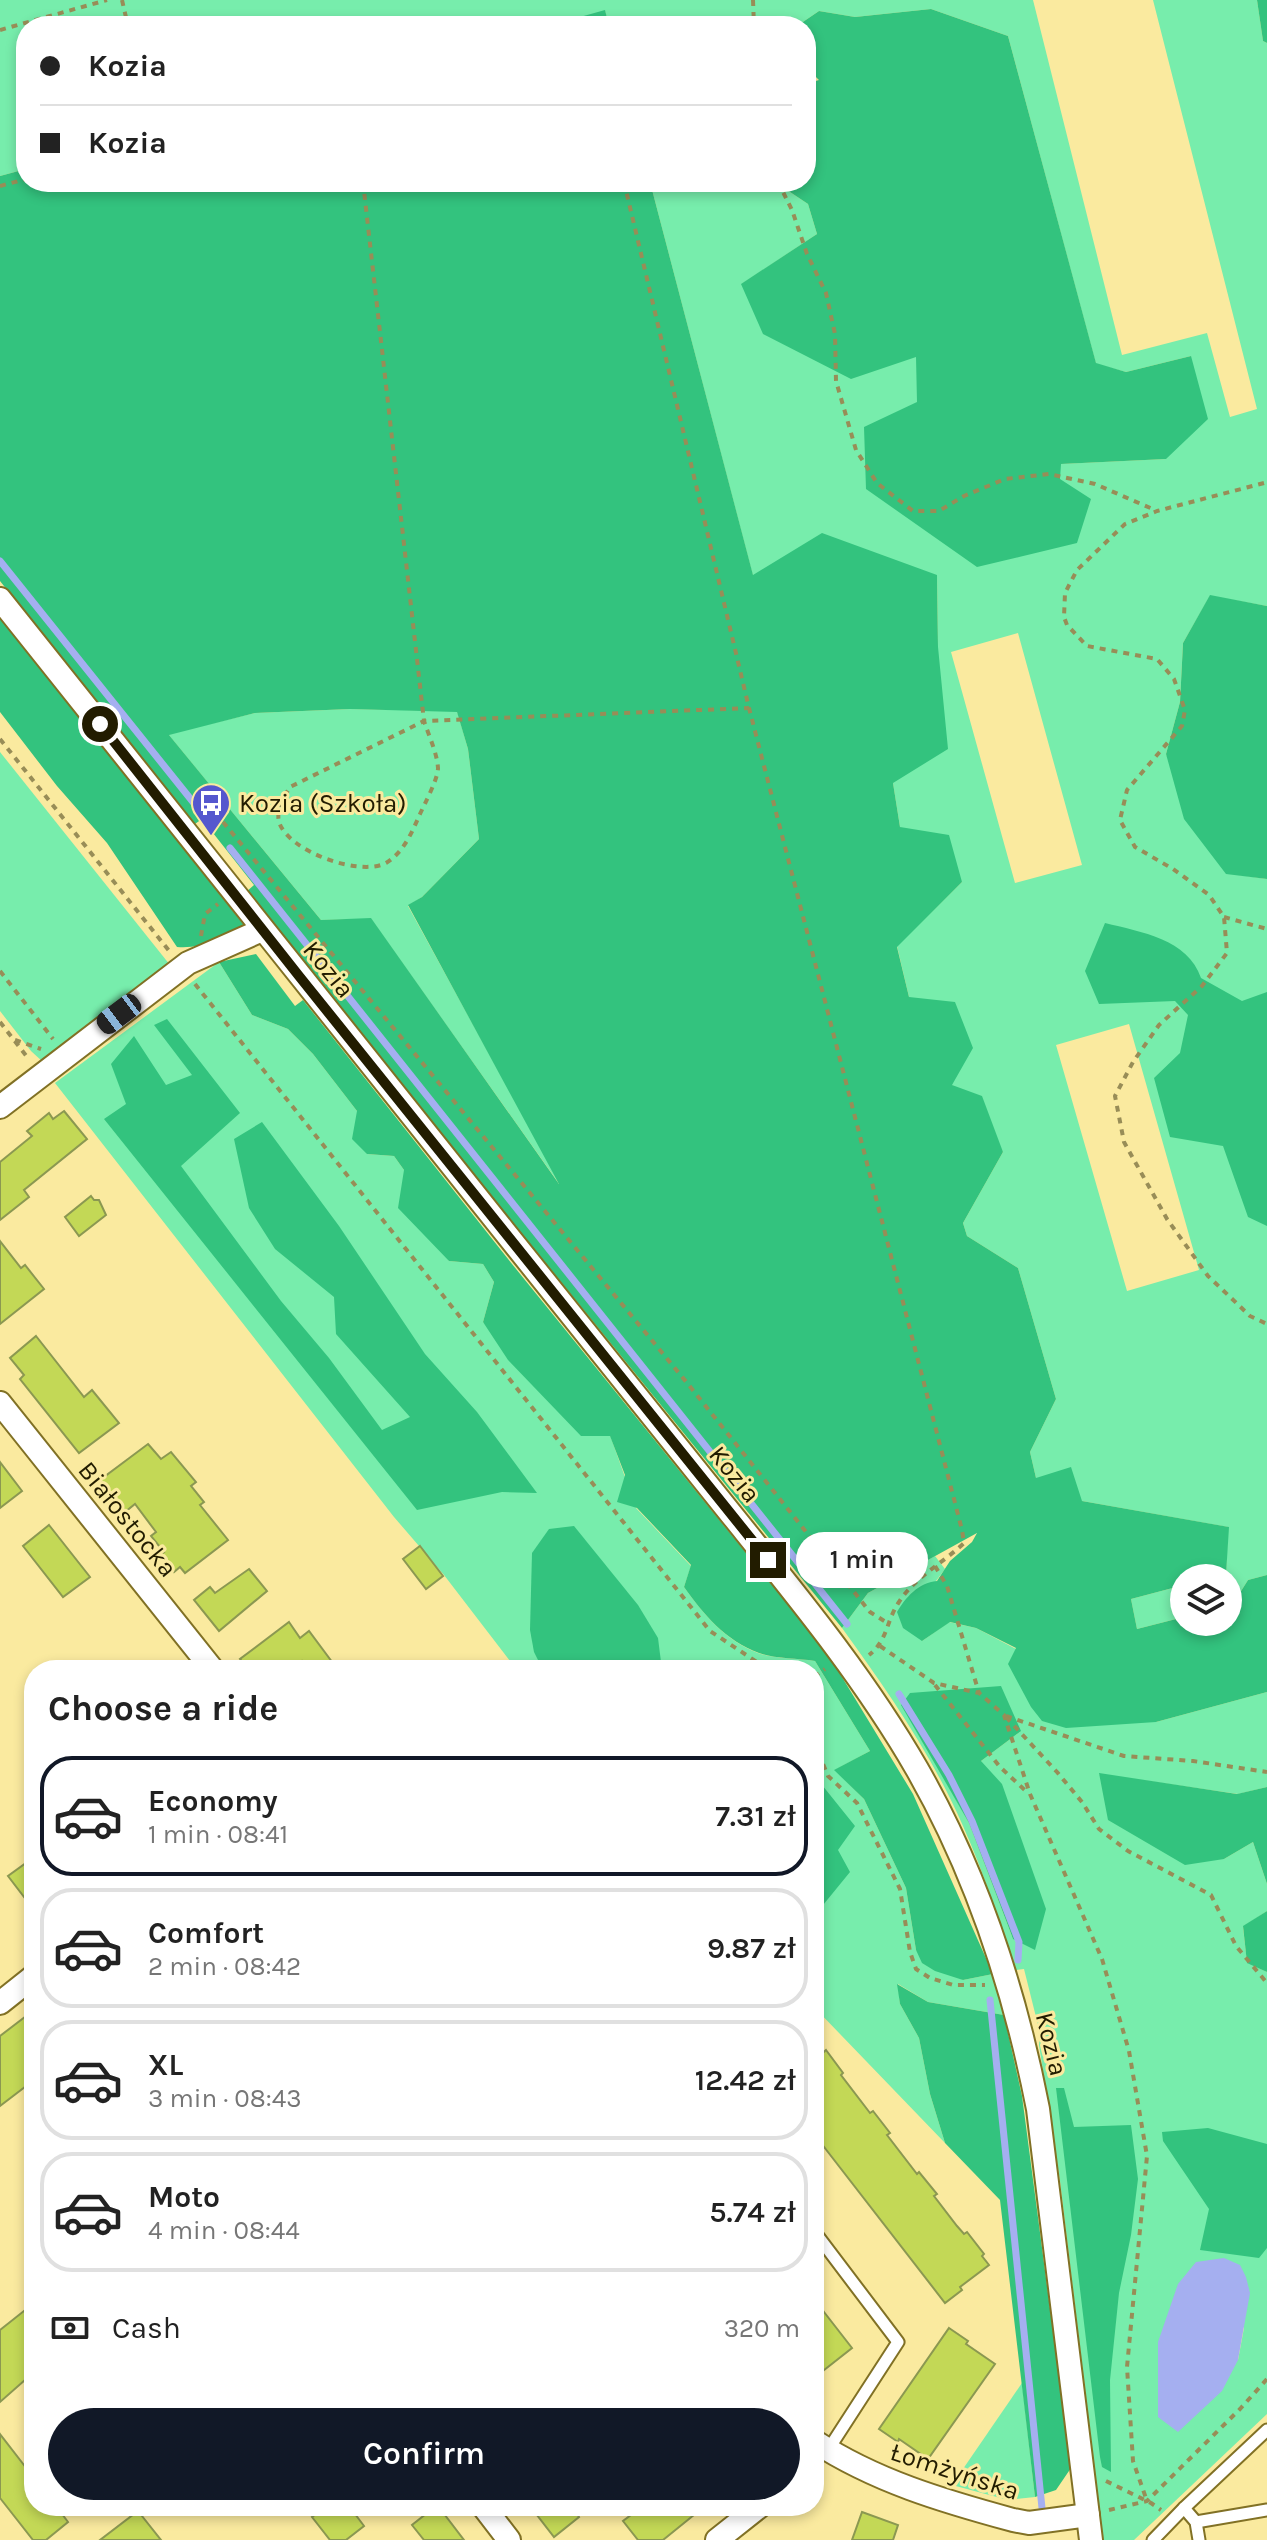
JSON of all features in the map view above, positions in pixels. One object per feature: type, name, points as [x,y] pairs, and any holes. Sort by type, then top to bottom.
[{"type":"street","name":"Kozia","points":[[0,599],[852,1668],[918,1771],[954,1842],[986,1919],[1029,2061],[1038,2109],[1091,2540]]},
{"type":"street","points":[[0,1107],[57,1053],[188,963],[262,930]]},
{"type":"street","name":"Białostocka","points":[[0,1403],[205,1660]]},
{"type":"street","points":[[0,2003],[24,1984]]},
{"type":"street","name":"Łomżyńska","points":[[824,2453],[917,2492],[1013,2520],[1029,2523],[1088,2515]]},
{"type":"street","points":[[491,2516],[509,2540]]},
{"type":"street","points":[[717,2540],[747,2516]]},
{"type":"lane","points":[[824,2244],[898,2342],[824,2444]]},
{"type":"lane","points":[[1153,2540],[1267,2430]]},
{"type":"lane","points":[[1184,2508],[1196,2522],[1199,2540]]},
{"type":"lane","points":[[1196,2522],[1267,2510]]},
{"type":"path","points":[[50,16],[107,0]]},
{"type":"path","points":[[364,192],[424,721],[438,770],[408,842],[385,863],[357,867],[335,863],[291,838],[279,822],[281,804],[290,787],[424,721],[749,708]]},
{"type":"path","points":[[626,192],[749,708],[964,1543],[935,1566],[898,1603],[880,1646],[852,1668]]},
{"type":"path","points":[[783,192],[826,293],[835,334],[836,381],[856,450],[877,483],[913,511],[939,511],[964,496],[1005,479],[1049,474],[1095,484],[1157,511]]},
{"type":"path","points":[[1264,483],[1157,511],[1125,524],[1077,570],[1065,593],[1064,617],[1067,625],[1087,646],[1157,659],[1174,679],[1185,710],[1182,726],[1127,790],[1120,820],[1135,847],[1209,895],[1224,917],[1227,953],[1202,986],[1159,1025],[1133,1062],[1115,1096],[1124,1142],[1167,1219],[1208,1276],[1250,1316],[1267,1324]]},
{"type":"path","points":[[0,739],[176,960]]},
{"type":"path","points":[[223,822],[688,1384],[870,1612],[889,1624]]},
{"type":"path","points":[[1224,917],[1267,929]]},
{"type":"path","points":[[0,971],[57,1053]]},
{"type":"path","points":[[193,981],[710,1631],[754,1660]]},
{"type":"path","points":[[0,1022],[32,1063]]},
{"type":"path","points":[[13,1039],[57,1053]]},
{"type":"path","points":[[935,1566],[947,1586],[979,1693]]},
{"type":"path","points":[[880,1646],[934,1683],[1000,1767],[1030,1794]]},
{"type":"path","points":[[934,1683],[979,1693],[1057,1772],[1099,1829],[1128,1851],[1211,1895],[1236,1946],[1267,1983]]},
{"type":"path","points":[[1004,1715],[1030,1794],[1102,1959],[1129,2051],[1147,2156],[1127,2367],[1133,2461],[1147,2501]]},
{"type":"path","points":[[1004,1715],[1124,1756],[1193,1761],[1267,1772]]},
{"type":"path","points":[[824,1767],[828,1776],[857,1803],[900,1889],[912,1962],[916,1969],[930,1978],[961,1987],[987,1985],[1006,1979]]},
{"type":"path","points":[[1088,2515],[1147,2501],[1267,2379]]},
{"type":"path","points":[[1082,2469],[1147,2501]]},
{"type":"green space","points":[[0,0],[1033,0],[1122,355],[1207,333],[1230,417],[1257,409],[1153,0],[1257,0],[1263,41],[1267,43],[1267,606],[1210,596],[1183,643],[1180,702],[1166,754],[1226,873],[1267,879],[1267,1575],[1248,1580],[1242,1590],[1242,1564],[1226,1564],[1228,1527],[1082,1501],[1036,1478],[1030,1452],[1056,1399],[1018,1268],[967,1236],[963,1223],[1003,1152],[952,1085],[909,997],[897,946],[962,882],[900,827],[893,783],[938,647],[937,576],[753,576],[653,192],[790,192],[808,204],[817,234],[742,284],[917,356],[917,402],[1060,479],[1060,464],[1166,459],[1191,356],[1126,372],[1096,364],[1008,36],[931,9],[855,17],[819,11],[812,16],[606,16],[605,11],[586,16],[16,16],[16,172],[0,176]],"holes":[[[1018,633],[1082,865],[1015,883],[951,652]],[[1129,1024],[1199,1270],[1127,1291],[1056,1045]]]},
{"type":"green space","points":[[1257,0],[1267,0],[1267,43],[1263,41]]},
{"type":"green space","points":[[931,9],[1008,36],[1096,363],[1126,372],[1191,356],[1208,419],[1166,459],[1061,464],[1060,479],[1091,499],[1077,543],[977,567],[866,489],[864,427],[917,402],[916,357],[851,379],[763,334],[741,284],[817,234],[808,204],[790,192],[816,192],[816,81],[819,80],[816,77],[816,16],[812,16],[819,11],[855,17]]},
{"type":"green space","points":[[605,10],[606,16],[584,16]]},
{"type":"green space","points":[[16,172],[16,192],[653,192],[753,575],[822,533],[937,575],[938,647],[948,749],[893,783],[900,827],[949,835],[962,882],[897,947],[909,997],[955,1002],[973,1048],[952,1085],[982,1096],[1003,1152],[963,1223],[967,1236],[1018,1268],[1056,1399],[1030,1452],[1036,1478],[1071,1467],[1082,1501],[1229,1527],[1227,1564],[1170,1564],[1170,1589],[1131,1599],[1137,1629],[1170,1621],[1170,1636],[1242,1636],[1242,1590],[1248,1580],[1267,1575],[1267,1692],[1156,1722],[1066,1728],[1042,1721],[1008,1664],[1016,1648],[976,1628],[950,1622],[922,1641],[903,1628],[897,1612],[913,1592],[937,1581],[950,1561],[972,1542],[977,1533],[868,1593],[842,1628],[245,893],[254,885],[202,819],[192,826],[0,581],[0,176]],"holes":[[[350,709],[457,712],[468,749],[479,839],[422,897],[408,905],[559,1184],[371,918],[321,920],[169,735],[255,713]]]},
{"type":"green space","points":[[1210,595],[1267,606],[1267,879],[1226,874],[1184,819],[1166,754],[1180,702],[1183,643]]},
{"type":"green space","points":[[0,618],[244,925],[204,944],[177,947],[107,843],[57,786],[0,712]]},
{"type":"green space","points":[[350,709],[457,711],[468,749],[479,839],[422,897],[408,906],[565,1192],[371,919],[321,920],[168,734],[255,713]]},
{"type":"green space","points":[[0,752],[170,965],[43,1062],[0,1011]]},
{"type":"green space","points":[[1105,923],[1162,939],[1186,954],[1201,978],[1242,1001],[1267,992],[1267,1226],[1248,1217],[1223,1146],[1170,1137],[1154,1078],[1180,1053],[1188,1015],[1175,1001],[1099,1004],[1085,971]]},
{"type":"green space","points":[[256,954],[295,1006],[303,1000],[828,1654],[913,1794],[993,1974],[963,1980],[935,1971],[922,1963],[916,1950],[906,1888],[864,1799],[834,1770],[870,1751],[824,1676],[824,1660],[772,1656],[747,1648],[716,1626],[699,1607],[684,1587],[691,1565],[637,1508],[617,1502],[625,1475],[610,1436],[581,1436],[508,1360],[483,1322],[494,1282],[483,1264],[449,1261],[398,1208],[404,1170],[394,1156],[367,1154],[352,1139],[357,1111],[313,1054],[288,1029],[252,1015],[219,962]]},
{"type":"green space","points":[[219,962],[252,1015],[288,1029],[313,1054],[357,1111],[367,1154],[394,1156],[449,1261],[483,1264],[494,1282],[483,1322],[610,1435],[636,1508],[691,1566],[684,1587],[699,1607],[716,1626],[746,1648],[772,1656],[806,1660],[509,1660],[55,1083]]},
{"type":"green space","points":[[167,1019],[240,1113],[181,1166],[281,1301],[329,1358],[382,1430],[410,1417],[336,1334],[334,1297],[275,1249],[249,1208],[234,1139],[262,1122],[339,1226],[425,1354],[477,1412],[537,1493],[502,1492],[417,1510],[104,1119],[126,1104],[111,1064],[134,1036],[166,1085],[192,1075],[154,1025]]},
{"type":"green space","points":[[574,1526],[638,1605],[658,1638],[661,1660],[538,1660],[530,1630],[532,1553],[549,1529]]},
{"type":"green space","points":[[935,1556],[945,1569],[936,1581],[922,1641],[949,1622],[976,1628],[1156,1722],[1267,1692],[1267,1787],[1238,1794],[1099,1774],[1224,1859],[1253,1842],[1267,1884],[1267,1911],[1243,1927],[1247,1962],[1267,1972],[1267,2414],[1134,2540],[1103,2540],[1060,2181],[1039,2045],[1040,2033],[1024,1969],[1016,1970],[985,1880],[951,1800],[892,1699],[842,1628],[868,1593]],"holes":[[[1021,1731],[981,1761],[1013,1939],[969,1823],[944,1776]],[[1224,2258],[1244,2328],[1238,2360]]]},
{"type":"green space","points":[[1170,1589],[1170,1621],[1137,1629],[1131,1599]]},
{"type":"green space","points":[[824,1676],[870,1751],[835,1770],[864,1799],[906,1888],[916,1950],[963,1980],[993,1974],[1004,2015],[928,2002],[898,1984],[900,2004],[919,2038],[930,2094],[945,2143],[824,2017]]},
{"type":"green space","points":[[1001,1686],[1021,1731],[981,1761],[1002,1784],[1046,1909],[1035,1950],[1013,1939],[969,1823],[901,1705],[910,1693]]},
{"type":"green space","points":[[1099,1773],[1237,1794],[1267,1787],[1267,1884],[1253,1842],[1224,1859],[1185,1865],[1108,1820]]},
{"type":"green space","points":[[824,1787],[855,1826],[838,1850],[850,1872],[824,1904]]},
{"type":"green space","points":[[1267,1911],[1267,1972],[1247,1963],[1243,1926]]},
{"type":"green space","points":[[897,1984],[928,2002],[1004,2015],[1022,2096],[1071,2468],[1056,2490],[1035,2497],[1000,2200],[945,2143],[930,2094],[919,2038],[900,2004]]},
{"type":"green space","points":[[1056,2088],[1064,2088],[1074,2127],[1131,2125],[1138,2179],[1119,2293],[1110,2380],[1111,2472],[1102,2467],[1100,2457]]},
{"type":"green space","points":[[1208,2128],[1267,2144],[1267,2248],[1259,2258],[1200,2250],[1209,2209],[1163,2141],[1162,2132]]},
{"type":"green space","points":[[1022,2383],[1035,2497],[1008,2500],[952,2485]]},
{"type":"water","points":[[1224,2258],[1240,2265],[1250,2293],[1238,2360],[1222,2391],[1178,2432],[1158,2417],[1158,2342],[1178,2284],[1196,2262]]},
{"type":"building","points":[[64,1111],[87,1139],[24,1190],[29,1197],[0,1220],[0,1162],[32,1136],[27,1131],[49,1113],[53,1119]]},
{"type":"building","points":[[91,1196],[99,1200],[106,1215],[79,1236],[65,1217]]},
{"type":"building","points":[[0,1241],[21,1268],[25,1265],[44,1289],[0,1324]]},
{"type":"building","points":[[36,1336],[84,1397],[92,1390],[119,1423],[79,1453],[20,1379],[24,1375],[10,1358]]},
{"type":"building","points":[[148,1444],[161,1459],[171,1452],[196,1482],[191,1486],[204,1502],[200,1505],[228,1540],[185,1573],[180,1567],[174,1572],[160,1555],[164,1552],[151,1536],[156,1532],[135,1504],[125,1512],[100,1480]]},
{"type":"building","points":[[0,1462],[22,1491],[0,1508]]},
{"type":"building","points":[[49,1525],[90,1577],[63,1597],[23,1546]]},
{"type":"building","points":[[420,1546],[443,1576],[426,1589],[403,1559]]},
{"type":"building","points":[[249,1569],[267,1591],[219,1631],[194,1600],[210,1587],[215,1593]]},
{"type":"building","points":[[289,1622],[300,1638],[309,1631],[331,1660],[241,1660]]},
{"type":"building","points":[[24,1864],[24,1897],[8,1876]]},
{"type":"building","points":[[24,2018],[24,2088],[0,2106],[0,2036]]},
{"type":"building","points":[[826,2050],[870,2113],[873,2111],[890,2133],[887,2135],[917,2174],[919,2172],[937,2194],[934,2196],[957,2226],[964,2234],[967,2232],[984,2254],[982,2256],[989,2265],[945,2303],[824,2147]]},
{"type":"building","points":[[24,2311],[24,2381],[0,2402],[0,2330]]},
{"type":"building","points":[[824,2312],[852,2348],[824,2370]]},
{"type":"building","points":[[949,2328],[995,2364],[928,2459],[879,2429]]},
{"type":"building","points":[[0,2434],[24,2465],[24,2516],[64,2516],[68,2522],[46,2540],[33,2540],[0,2498]]},
{"type":"building","points":[[862,2512],[898,2525],[893,2540],[852,2540]]},
{"type":"building","points":[[131,2516],[142,2516],[161,2540],[100,2540]]},
{"type":"building","points":[[356,2516],[364,2526],[346,2540],[330,2540],[312,2517]]},
{"type":"building","points":[[423,2516],[446,2516],[464,2540],[424,2540],[412,2525]]},
{"type":"building","points":[[538,2516],[578,2516],[579,2517],[554,2537]]},
{"type":"building","points":[[630,2516],[693,2516],[663,2540],[638,2540],[623,2521]]},
{"type":"waterway","points":[[0,561],[205,817]]},
{"type":"waterway","points":[[230,848],[847,1624]]},
{"type":"waterway","points":[[899,1694],[949,1775],[972,1821],[1019,1942],[1018,1960]]},
{"type":"waterway","points":[[990,2000],[1042,2508]]},
{"type":"place","name":"Kozia (Szkoła)","points":[[211,837]]},
{"type":"route","points":[[100,724],[768,1560]]}]
